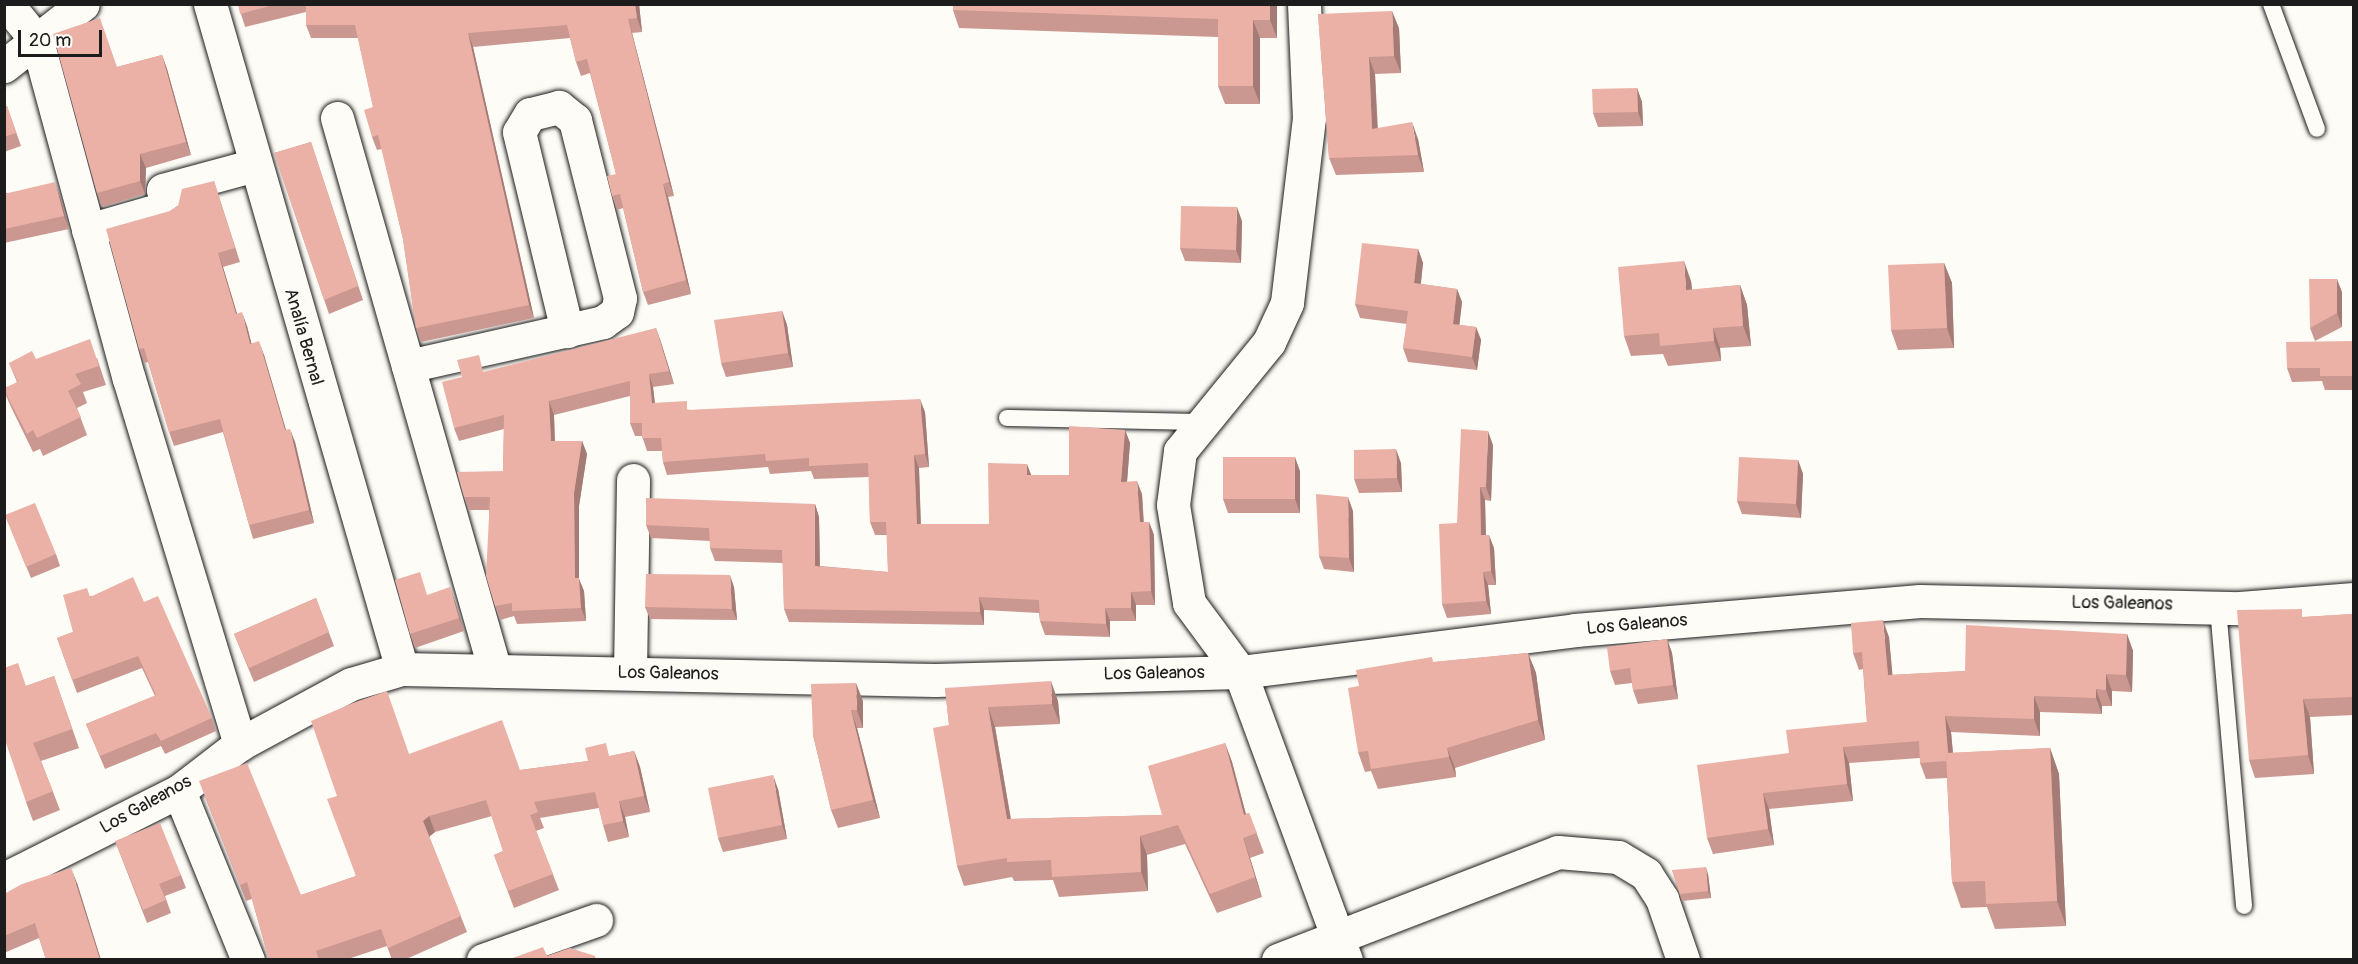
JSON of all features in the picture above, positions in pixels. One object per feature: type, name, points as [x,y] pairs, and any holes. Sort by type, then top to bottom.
[{"type":"street","points":[[7,4],[37,41],[88,230],[240,744]]},
{"type":"street","points":[[4,66],[83,4]]},
{"type":"street","name":"Analía Bernal","points":[[210,4],[402,669]]},
{"type":"street","points":[[1304,4],[1309,118],[1287,303],[1269,342],[1201,422],[1180,452],[1173,478],[1183,580],[1200,624],[1240,672],[1342,947]]},
{"type":"street","points":[[408,366],[567,331],[603,322],[617,312],[620,298],[575,120],[559,107],[530,114],[519,132],[567,331]]},
{"type":"street","points":[[337,118],[495,671]]},
{"type":"street","points":[[88,230],[169,207],[164,190],[255,165]]},
{"type":"street","points":[[630,673],[633,480]]},
{"type":"street","name":"Los Galeanos","points":[[4,879],[179,791],[240,744],[351,684],[402,669],[935,680],[1240,672],[1575,630],[1920,601],[2218,608],[2354,599]]},
{"type":"street","points":[[179,791],[248,960]]},
{"type":"street","points":[[1278,960],[1342,947],[1558,852],[1618,857],[1646,874],[1662,899],[1683,960]]},
{"type":"street","points":[[483,960],[596,920]]},
{"type":"lane","points":[[2271,4],[2317,129]]},
{"type":"lane","points":[[1007,418],[1201,422]]},
{"type":"lane","points":[[2218,608],[2244,906]]},
{"type":"building","points":[[238,4],[277,4],[240,14]]},
{"type":"building","points":[[306,4],[635,4],[637,18],[628,19],[669,182],[663,184],[686,280],[643,292],[620,194],[612,196],[607,176],[616,174],[587,59],[576,62],[567,25],[468,33],[529,305],[416,328],[403,239],[378,135],[372,137],[364,110],[373,107],[355,25],[306,25]]},
{"type":"building","points":[[953,4],[1270,4],[1270,20],[1253,20],[1253,86],[1218,86],[1218,19],[953,10]]},
{"type":"building","points":[[1392,11],[1394,56],[1369,57],[1372,129],[1412,122],[1418,155],[1329,158],[1318,14]]},
{"type":"building","points":[[100,18],[117,67],[162,55],[186,142],[140,154],[140,181],[97,193],[53,34]]},
{"type":"building","points":[[1637,88],[1638,112],[1593,113],[1592,89]]},
{"type":"building","points":[[7,106],[16,133],[4,137],[4,107]]},
{"type":"building","points":[[311,142],[358,286],[324,300],[274,153]]},
{"type":"building","points":[[214,181],[235,248],[218,253],[236,314],[242,312],[250,344],[259,341],[285,430],[290,429],[309,510],[249,525],[220,419],[169,432],[144,348],[139,349],[106,229],[170,211],[178,206],[182,189]]},
{"type":"building","points":[[55,182],[64,216],[4,229],[4,194]]},
{"type":"building","points":[[1181,206],[1237,207],[1236,250],[1180,248]]},
{"type":"building","points":[[1362,243],[1418,249],[1414,283],[1457,289],[1453,324],[1476,327],[1472,357],[1403,348],[1408,311],[1355,304]]},
{"type":"building","points":[[1684,261],[1686,290],[1740,285],[1743,326],[1713,328],[1714,341],[1660,346],[1659,333],[1624,336],[1618,267]]},
{"type":"building","points":[[1944,263],[1947,328],[1891,330],[1888,265]]},
{"type":"building","points":[[2309,279],[2337,279],[2337,313],[2310,328]]},
{"type":"building","points":[[782,311],[788,353],[721,363],[714,320]]},
{"type":"building","points":[[656,328],[669,371],[649,374],[652,403],[687,401],[687,410],[920,399],[925,454],[914,455],[917,524],[989,524],[988,463],[1027,464],[1027,475],[1069,475],[1069,426],[1125,430],[1121,482],[1137,481],[1140,522],[1149,522],[1151,591],[1131,592],[1131,608],[1105,608],[1106,624],[1040,621],[1039,600],[979,597],[980,612],[784,609],[782,550],[710,548],[709,528],[646,525],[646,498],[815,504],[815,566],[888,572],[886,522],[870,522],[868,463],[809,466],[809,458],[766,461],[765,454],[663,462],[661,438],[642,438],[642,423],[630,423],[630,381],[549,401],[551,441],[582,441],[574,493],[575,578],[579,578],[581,608],[512,611],[512,603],[495,606],[486,576],[490,497],[464,497],[457,472],[503,471],[504,415],[454,428],[442,382],[462,377],[457,360],[479,355],[483,372]]},
{"type":"building","points":[[90,339],[99,366],[75,374],[81,384],[68,391],[81,417],[37,438],[33,430],[27,434],[4,390],[18,382],[9,363],[32,351],[36,359]]},
{"type":"building","points":[[2354,341],[2354,376],[2320,376],[2320,368],[2287,368],[2286,342]]},
{"type":"building","points":[[1461,429],[1488,431],[1486,487],[1480,487],[1481,535],[1489,535],[1491,571],[1483,572],[1486,601],[1442,604],[1439,524],[1457,523]]},
{"type":"building","points":[[1396,449],[1397,478],[1354,479],[1354,450]]},
{"type":"building","points":[[1223,457],[1295,457],[1295,499],[1223,499]]},
{"type":"building","points":[[1739,457],[1798,460],[1796,504],[1737,501]]},
{"type":"building","points":[[1316,494],[1348,497],[1349,558],[1319,556]]},
{"type":"building","points":[[35,503],[56,554],[26,567],[5,515]]},
{"type":"building","points":[[420,572],[427,595],[450,587],[459,618],[410,634],[395,580]]},
{"type":"building","points":[[646,574],[730,575],[732,609],[645,607]]},
{"type":"building","points":[[133,577],[144,602],[158,596],[212,718],[161,741],[156,733],[100,756],[86,724],[156,695],[138,656],[72,680],[57,638],[73,632],[63,595],[87,588],[90,597]]},
{"type":"building","points":[[316,598],[329,632],[249,668],[234,634]]},
{"type":"building","points":[[2302,609],[2302,617],[2353,614],[2354,697],[2303,699],[2308,755],[2249,760],[2237,610]]},
{"type":"building","points":[[1883,620],[1888,675],[1965,671],[1966,625],[2127,634],[2126,675],[2106,674],[2106,690],[2096,689],[2096,698],[2034,696],[2034,719],[1945,716],[1948,753],[1946,753],[1946,761],[1920,763],[1919,741],[1843,747],[1847,784],[1763,793],[1768,829],[1707,838],[1697,765],[1789,753],[1786,730],[1867,722],[1862,652],[1853,653],[1851,623]]},
{"type":"building","points":[[1667,639],[1673,685],[1633,690],[1630,668],[1610,671],[1607,647]]},
{"type":"building","points":[[1528,653],[1538,720],[1447,748],[1449,757],[1371,769],[1368,751],[1358,752],[1348,688],[1359,686],[1356,670],[1432,657],[1433,662]]},
{"type":"building","points":[[18,663],[26,686],[54,676],[72,729],[33,743],[53,791],[26,802],[4,737],[4,668]]},
{"type":"building","points":[[1051,681],[1052,704],[988,707],[1007,819],[1162,815],[1148,766],[1225,743],[1244,815],[1249,813],[1257,833],[1243,838],[1255,877],[1210,894],[1178,825],[1140,836],[1141,872],[1052,877],[1051,860],[1007,862],[1007,858],[957,866],[933,728],[949,725],[945,688]]},
{"type":"building","points":[[856,683],[857,710],[851,710],[873,800],[831,810],[813,735],[811,684]]},
{"type":"building","points":[[387,691],[409,754],[502,720],[520,770],[588,761],[585,748],[606,743],[609,756],[634,751],[644,796],[619,801],[623,821],[603,825],[595,792],[534,802],[538,812],[530,815],[553,874],[508,891],[494,855],[503,851],[486,800],[429,816],[423,821],[461,916],[388,948],[381,929],[316,951],[319,960],[269,960],[247,882],[240,885],[199,781],[247,763],[301,895],[356,876],[327,799],[337,796],[311,721]]},
{"type":"building","points":[[2050,748],[2057,901],[1986,904],[1985,881],[1952,882],[1946,753]]},
{"type":"building","points":[[773,775],[782,825],[718,838],[708,788]]},
{"type":"building","points":[[160,823],[181,875],[159,884],[166,900],[143,910],[115,841]]},
{"type":"building","points":[[1706,867],[1708,891],[1680,894],[1672,870]]},
{"type":"building","points":[[71,868],[100,960],[46,960],[35,923],[4,936],[4,894],[22,884]]},
{"type":"building","points":[[543,947],[547,956],[570,948],[595,956],[596,960],[507,960]]}]
